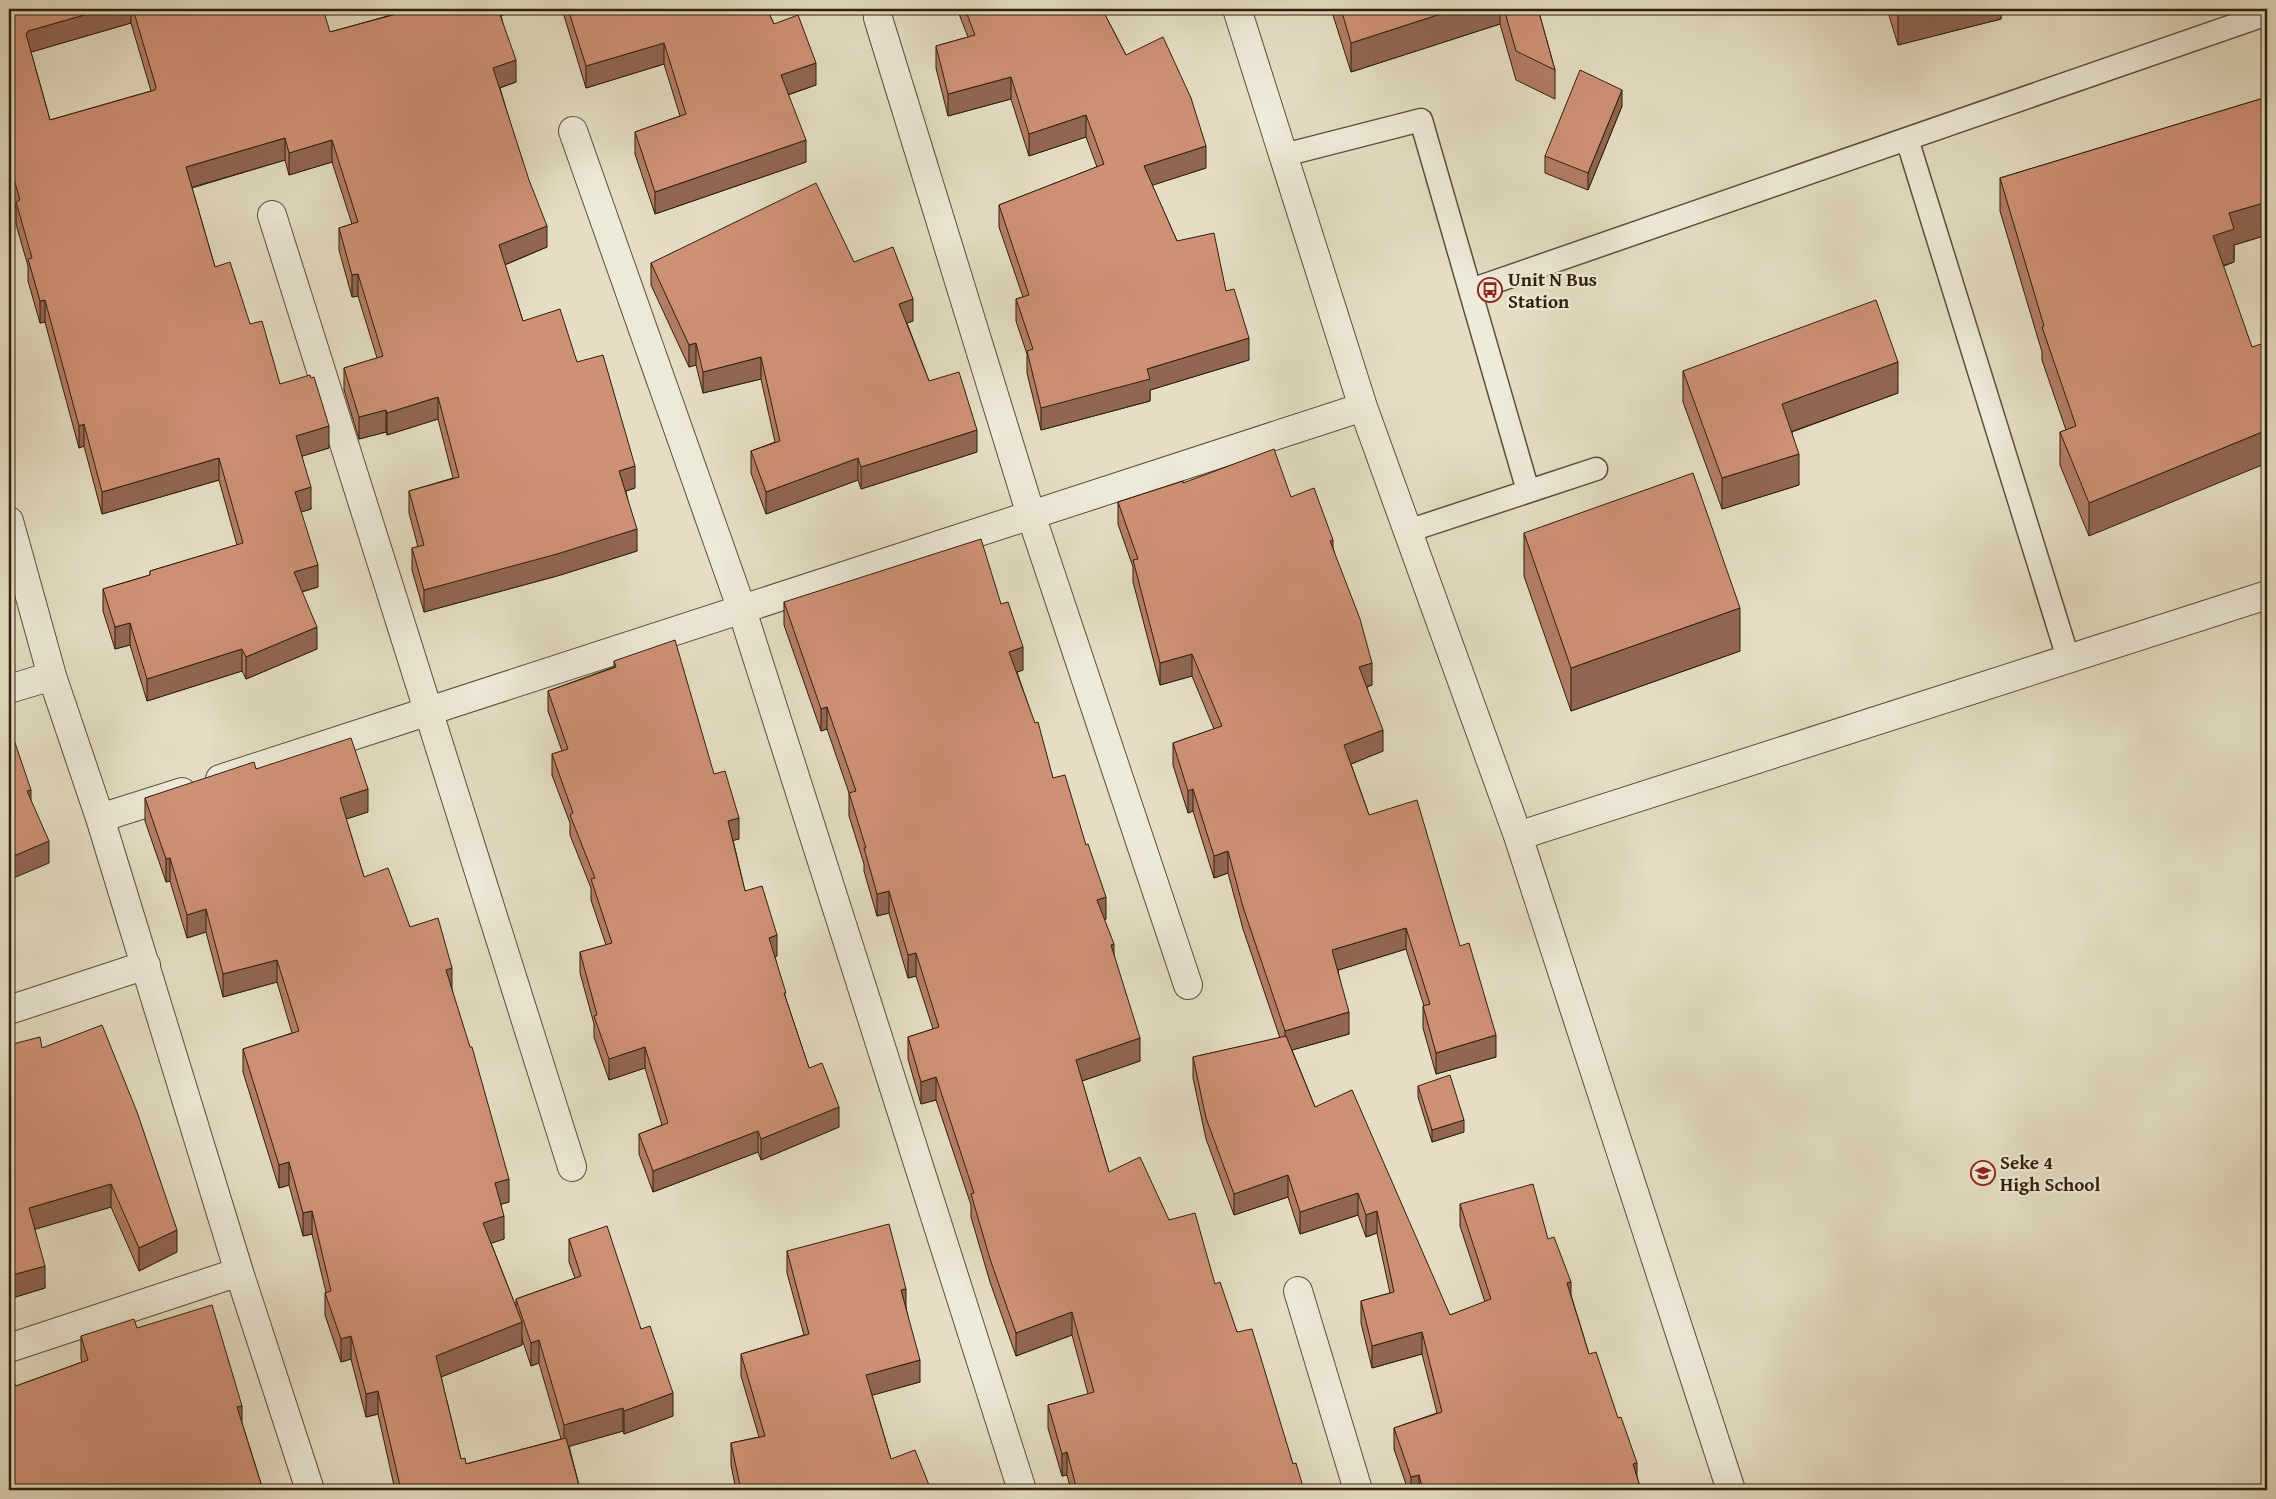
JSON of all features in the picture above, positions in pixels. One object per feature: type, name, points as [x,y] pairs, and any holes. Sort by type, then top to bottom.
[{"type":"street","points":[[1237,9],[1363,407],[1518,836],[1731,1490]]},
{"type":"street","points":[[878,18],[1031,516],[1188,985]]},
{"type":"street","points":[[573,131],[742,610],[1022,1490]]},
{"type":"street","points":[[272,215],[427,712],[572,1167]]},
{"type":"street","points":[[100,818],[1363,407]]},
{"type":"street","points":[[9,521],[52,676],[100,818],[239,1272],[310,1490]]},
{"type":"street","points":[[1518,836],[2267,595]]},
{"type":"street","points":[[9,689],[52,676]]},
{"type":"street","points":[[9,1010],[146,965]]},
{"type":"street","points":[[9,1348],[239,1272]]},
{"type":"street","points":[[1298,1291],[1358,1490]]},
{"type":"lane","points":[[1471,290],[2267,14]]},
{"type":"lane","points":[[1284,155],[1421,120],[1528,491]]},
{"type":"lane","points":[[1907,139],[2068,658]]},
{"type":"lane","points":[[1408,531],[1596,469]]},
{"type":"building","points":[[9,9],[105,9],[28,31],[26,34],[50,120],[155,90],[156,87],[133,9],[241,9],[242,11],[250,9],[323,9],[330,32],[404,12],[403,9],[498,9],[516,60],[493,68],[529,180],[547,226],[499,245],[523,321],[560,309],[577,362],[603,355],[635,466],[619,471],[637,529],[557,554],[424,590],[412,548],[424,545],[409,491],[459,477],[438,397],[387,413],[386,410],[359,417],[344,368],[383,356],[358,274],[352,275],[339,228],[358,222],[332,140],[289,153],[285,138],[186,167],[215,267],[230,262],[250,324],[262,321],[280,384],[310,375],[311,378],[314,377],[329,426],[296,436],[311,487],[295,492],[318,565],[294,572],[317,627],[246,657],[242,649],[147,679],[130,623],[115,627],[103,589],[150,575],[150,571],[243,543],[219,458],[102,492],[84,424],[79,426],[45,300],[40,301],[28,259],[32,258],[16,202],[20,200],[9,162]]},
{"type":"building","points":[[568,9],[767,9],[774,24],[798,15],[816,63],[781,75],[806,140],[655,192],[635,132],[686,114],[664,43],[586,66]]},
{"type":"building","points":[[965,9],[1102,9],[1126,55],[1163,37],[1191,98],[1206,146],[1144,166],[1177,241],[1214,233],[1226,291],[1234,289],[1249,338],[1147,369],[1150,379],[1041,408],[1027,351],[1033,349],[1016,299],[1029,295],[999,205],[1104,164],[1086,115],[1029,134],[1011,77],[948,94],[936,46],[975,35]]},
{"type":"building","points":[[1341,9],[1456,9],[1351,43]]},
{"type":"building","points":[[1504,9],[1538,9],[1555,70],[1516,51]]},
{"type":"building","points":[[1897,9],[1916,9],[1898,13]]},
{"type":"building","points":[[1580,70],[1622,90],[1588,173],[1545,156]]},
{"type":"building","points":[[2267,97],[2267,202],[2229,213],[2234,229],[2213,236],[2252,347],[2267,342],[2267,430],[2089,503],[2060,432],[2076,426],[2042,327],[2044,326],[2000,178]]},
{"type":"building","points":[[816,183],[854,262],[893,247],[913,299],[899,304],[929,381],[959,372],[977,430],[861,467],[858,458],[766,492],[751,451],[780,441],[761,357],[703,372],[696,343],[689,345],[651,263]]},
{"type":"building","points":[[1876,300],[1898,362],[1782,404],[1799,454],[1722,478],[1683,371]]},
{"type":"building","points":[[1274,449],[1291,497],[1314,488],[1333,540],[1330,541],[1360,619],[1372,663],[1359,667],[1383,730],[1344,745],[1369,815],[1417,800],[1460,946],[1469,943],[1496,1035],[1436,1053],[1423,1006],[1430,1004],[1406,928],[1332,950],[1349,1012],[1285,1031],[1243,907],[1228,851],[1214,856],[1193,789],[1188,791],[1173,743],[1222,726],[1192,654],[1160,663],[1133,560],[1138,559],[1118,502],[1183,481],[1183,483]]},
{"type":"building","points":[[1693,473],[1740,608],[1571,668],[1524,533]]},
{"type":"building","points":[[981,539],[1001,604],[1008,602],[1023,647],[1009,652],[1035,723],[1038,722],[1053,778],[1065,775],[1086,845],[1088,844],[1106,897],[1097,900],[1114,944],[1111,945],[1140,1038],[1076,1060],[1109,1172],[1140,1157],[1169,1220],[1195,1213],[1215,1284],[1220,1282],[1237,1332],[1252,1329],[1293,1464],[1296,1463],[1304,1490],[1077,1490],[1067,1452],[1062,1454],[1048,1405],[1094,1392],[1072,1312],[1016,1333],[990,1259],[971,1194],[974,1193],[936,1077],[921,1082],[908,1037],[939,1027],[916,953],[908,955],[889,891],[877,894],[864,848],[866,848],[849,793],[856,791],[827,707],[821,709],[784,602]]},
{"type":"building","points":[[675,640],[714,774],[725,771],[739,818],[728,821],[745,891],[762,886],[777,935],[769,938],[786,993],[784,993],[809,1068],[822,1063],[839,1107],[761,1139],[758,1131],[653,1171],[639,1134],[668,1123],[645,1047],[609,1059],[594,1016],[597,1015],[580,952],[612,943],[591,879],[595,878],[570,815],[573,813],[552,754],[568,749],[548,691],[616,667],[614,661]]},
{"type":"building","points":[[9,725],[31,790],[27,791],[49,841],[9,858]]},
{"type":"building","points":[[351,738],[368,789],[340,798],[364,877],[388,868],[410,927],[438,918],[452,968],[446,970],[470,1047],[472,1047],[509,1179],[495,1183],[504,1216],[483,1223],[522,1322],[436,1356],[461,1459],[465,1458],[466,1464],[566,1438],[580,1489],[589,1486],[590,1490],[401,1490],[378,1391],[366,1394],[351,1336],[341,1339],[325,1293],[331,1291],[312,1211],[303,1213],[289,1162],[279,1165],[243,1049],[299,1031],[277,960],[223,974],[206,909],[187,915],[170,858],[166,859],[145,798],[254,762],[256,769]]},
{"type":"building","points":[[102,1025],[137,1112],[177,1230],[139,1248],[111,1184],[29,1208],[45,1266],[9,1276],[9,1045],[40,1037],[42,1048]]},
{"type":"building","points":[[1286,1036],[1315,1107],[1352,1090],[1450,1315],[1491,1299],[1460,1204],[1533,1184],[1548,1239],[1554,1237],[1571,1282],[1567,1283],[1589,1354],[1596,1352],[1618,1418],[1621,1417],[1637,1463],[1633,1464],[1641,1490],[1423,1490],[1419,1475],[1411,1477],[1394,1428],[1442,1412],[1422,1332],[1372,1346],[1361,1301],[1394,1292],[1377,1211],[1366,1215],[1358,1193],[1300,1212],[1288,1175],[1234,1194],[1206,1118],[1193,1057]]},
{"type":"building","points":[[1450,1075],[1464,1120],[1432,1130],[1418,1086]]},
{"type":"building","points":[[889,1224],[906,1289],[901,1290],[920,1360],[866,1375],[891,1459],[915,1450],[931,1490],[741,1490],[731,1443],[765,1436],[741,1354],[809,1334],[787,1251]]},
{"type":"building","points":[[607,1226],[641,1329],[650,1326],[673,1393],[624,1411],[623,1408],[564,1425],[539,1340],[531,1343],[516,1299],[581,1276],[569,1239]]},
{"type":"building","points":[[212,1305],[242,1406],[237,1407],[263,1490],[199,1490],[198,1486],[186,1490],[9,1490],[9,1377],[11,1375],[16,1386],[88,1360],[81,1336],[134,1319],[137,1328]]},
{"type":"place","name":"Unit N Bus Station","points":[[1490,290]]},
{"type":"place","name":"Seke 4 High School","points":[[1983,1173]]}]
